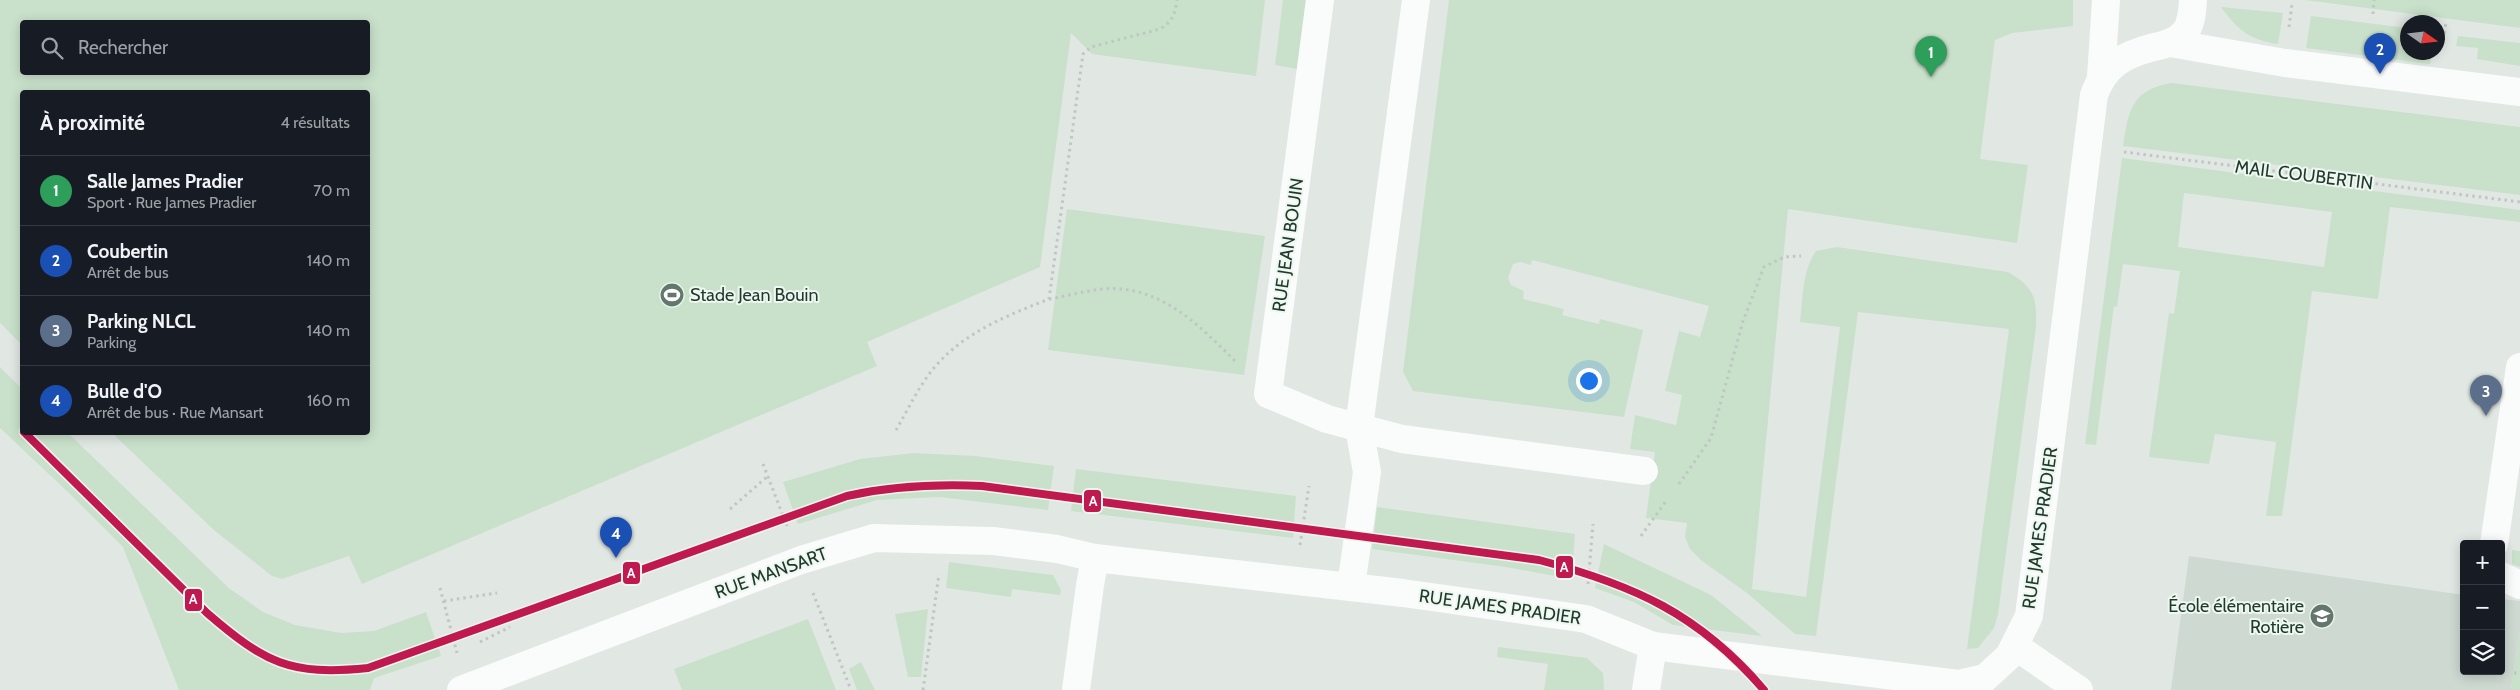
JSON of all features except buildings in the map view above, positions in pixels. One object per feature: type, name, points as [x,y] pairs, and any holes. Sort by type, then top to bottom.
[{"type":"street","name":"RUE JEAN BOUIN","points":[[1268,394],[1320,0]]},
{"type":"street","points":[[1351,587],[1367,472],[1359,427],[1416,0]]},
{"type":"street","points":[[2101,78],[2106,0]]},
{"type":"street","name":"RUE JAMES PRADIER","points":[[1096,558],[1295,580],[1586,619],[1653,646],[1959,684],[1985,678],[2009,656],[2029,616],[2094,95],[2101,78],[2113,64],[2140,51],[2170,43],[2185,33],[2190,22],[2193,0]]},
{"type":"street","points":[[2170,43],[2286,63],[2520,92]]},
{"type":"street","points":[[2104,47],[2140,51]]},
{"type":"street","points":[[2495,540],[2520,366]]},
{"type":"street","points":[[1268,394],[1327,419],[1402,439],[1644,471]]},
{"type":"street","name":"RUE MANSART","points":[[464,689],[801,560],[874,538],[993,541],[1057,549],[1096,558]]},
{"type":"street","points":[[1076,690],[1090,585],[1096,558]]},
{"type":"street","points":[[2505,578],[2520,585]]},
{"type":"street","points":[[1646,690],[1653,646]]},
{"type":"street","points":[[2015,646],[2079,690]]},
{"type":"path","points":[[1049,299],[1083,54],[1090,47],[1160,29],[1170,23],[1174,15],[1176,0]]},
{"type":"path","points":[[2373,14],[2374,0]]},
{"type":"path","name":"MAIL COUBERTIN","points":[[2088,148],[2520,202]]},
{"type":"path","points":[[1673,491],[1711,438],[1743,320],[1764,267],[1784,257],[1801,256]]},
{"type":"path","points":[[896,430],[924,381],[947,354],[972,333],[1049,299],[1104,289],[1136,292],[1161,300],[1192,319],[1268,394]]},
{"type":"path","points":[[730,509],[768,476]]},
{"type":"path","points":[[1295,580],[1309,486]]},
{"type":"path","points":[[1641,536],[1668,499]]},
{"type":"path","points":[[1586,619],[1593,524]]},
{"type":"path","points":[[923,690],[939,568]]},
{"type":"path","points":[[440,588],[464,689]]},
{"type":"path","points":[[444,601],[497,593]]},
{"type":"path","points":[[2514,673],[2520,673]]},
{"type":"shaded area","name":"École élémentaire Rotière","points":[[2189,556],[2460,594],[2460,675],[2505,675],[2505,599],[2520,601],[2520,630],[2511,690],[2171,690]]},
{"type":"green space","name":"Stade Jean Bouin","points":[[0,0],[1265,0],[1256,76],[1092,54],[1071,33],[1040,267],[867,342],[877,366],[362,584],[349,556],[282,579],[272,576],[215,531],[114,435],[370,435],[370,90],[20,90],[20,343],[0,323]]},
{"type":"green space","points":[[1283,0],[1306,0],[1297,69],[1275,65]]},
{"type":"green space","points":[[1449,0],[2073,0],[2073,26],[2012,33],[1995,40],[1980,159],[2028,165],[2017,243],[1788,209],[1752,589],[1806,597],[1840,327],[1800,322],[1808,267],[1816,251],[1837,247],[2008,272],[2029,288],[2032,294],[2036,308],[2036,327],[1998,614],[1994,628],[1978,648],[1967,649],[2009,329],[1858,312],[1816,636],[1795,634],[1747,593],[1702,561],[1690,549],[1685,537],[1687,523],[1646,518],[1655,452],[1630,449],[1635,415],[1676,425],[1682,395],[1665,391],[1679,331],[1700,337],[1709,306],[1532,260],[1531,265],[1521,262],[1513,264],[1508,278],[1511,285],[1524,291],[1523,299],[1564,309],[1562,315],[1599,324],[1600,319],[1643,330],[1624,417],[1413,391],[1403,372]]},
{"type":"green space","points":[[2305,0],[2520,0],[2520,28],[2445,18],[2445,15],[2420,15]]},
{"type":"green space","points":[[2221,7],[2283,13],[2278,44],[2259,40],[2245,33]]},
{"type":"green space","points":[[2311,16],[2400,27],[2400,60],[2431,60],[2430,64],[2306,48]]},
{"type":"green space","points":[[2458,36],[2520,43],[2520,66],[2477,59],[2478,48],[2456,46]]},
{"type":"green space","points":[[2172,83],[2520,127],[2520,195],[2123,146],[2130,112],[2140,96],[2148,90]]},
{"type":"green space","points":[[2122,158],[2520,210],[2520,222],[2390,207],[2378,299],[2312,291],[2282,516],[2266,516],[2276,442],[2215,434],[2209,464],[2149,457],[2169,313],[2174,314],[2180,271],[2123,264],[2117,307],[2114,306],[2096,445],[2085,444]],"holes":[[[2184,193],[2332,212],[2324,267],[2178,247]]]},
{"type":"green space","points":[[1067,209],[1265,236],[1244,375],[1048,350]]},
{"type":"green space","points":[[0,367],[20,387],[20,435],[70,435],[230,589],[263,612],[295,625],[341,633],[374,631],[426,612],[441,656],[374,678],[370,690],[179,690],[123,547],[0,428]]},
{"type":"green space","points":[[914,453],[976,456],[1054,466],[1048,510],[940,497],[877,500],[798,524],[783,482],[860,459]]},
{"type":"green space","points":[[1076,469],[1296,496],[1293,538],[1071,511]]},
{"type":"green space","points":[[1377,507],[1575,534],[1572,579],[1506,567],[1372,549]]},
{"type":"green space","points":[[1604,544],[1711,595],[1762,636],[1673,625],[1634,602],[1595,588]]},
{"type":"green space","points":[[2512,550],[2520,551],[2520,567],[2512,564]]},
{"type":"green space","points":[[949,562],[1053,575],[1061,590],[1060,595],[1012,589],[1011,597],[946,588]]},
{"type":"green space","points":[[928,609],[921,677],[908,677],[895,614]]},
{"type":"green space","points":[[808,619],[836,690],[682,690],[674,669]]},
{"type":"green space","points":[[2520,630],[2520,690],[2511,690]]},
{"type":"green space","points":[[1498,647],[1587,658],[1603,673],[1604,690],[1544,690],[1548,664],[1497,657]]},
{"type":"green space","points":[[861,662],[875,690],[857,690],[849,669]]},
{"type":"transit line","name":"A","points":[[27,435],[207,613],[227,630],[246,644],[280,662],[318,670],[368,668],[847,496],[897,488],[965,485],[1539,560],[1605,580],[1663,606],[1715,641],[1764,690]]},
{"type":"place","name":"Coubertin","points":[[2380,74]]},
{"type":"place","name":"Salle James Pradier","points":[[1931,77]]},
{"type":"place","name":"Stade Jean Bouin","points":[[672,295]]},
{"type":"place","name":"Parking NLCL","points":[[2486,416]]},
{"type":"place","name":"Bulle d'O","points":[[616,558]]},
{"type":"place","name":"École élémentaire Rotière","points":[[2322,616]]}]
